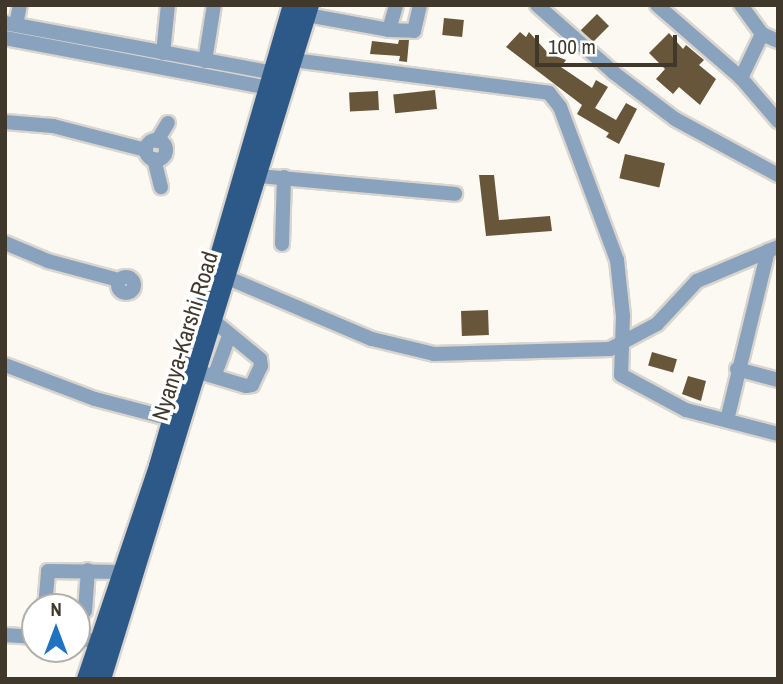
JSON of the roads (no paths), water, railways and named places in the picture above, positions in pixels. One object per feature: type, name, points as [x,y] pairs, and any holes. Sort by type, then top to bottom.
[{"type":"main road","name":"Nyanya-Karshi Road","points":[[86,679],[171,419],[202,365],[281,77],[303,9]]},
{"type":"main road","name":"Nyanya-Karshi Road","points":[[102,679],[259,176],[281,77],[303,9]]},
{"type":"street","points":[[20,5],[11,24],[281,77]]},
{"type":"street","points":[[163,53],[167,5]]},
{"type":"street","points":[[205,61],[214,5]]},
{"type":"street","points":[[389,30],[396,5]]},
{"type":"street","points":[[303,9],[389,30],[414,31],[420,5]]},
{"type":"street","points":[[537,5],[614,73],[675,119],[778,175]]},
{"type":"street","points":[[657,5],[741,78],[778,121]]},
{"type":"street","points":[[741,5],[762,34],[778,41]]},
{"type":"street","points":[[741,78],[762,34]]},
{"type":"street","points":[[5,38],[281,77],[549,93],[560,107],[617,260],[623,316],[624,380],[686,410],[778,434]]},
{"type":"street","points":[[5,122],[53,126],[152,150]]},
{"type":"street","points":[[161,187],[152,150],[168,123]]},
{"type":"street","points":[[259,176],[455,194]]},
{"type":"street","points":[[282,243],[284,177]]},
{"type":"street","points":[[5,243],[48,261],[120,280]]},
{"type":"street","points":[[228,278],[372,340],[434,354],[622,346],[670,314],[697,281],[773,249]]},
{"type":"street","points":[[727,420],[737,369],[773,249]]},
{"type":"street","points":[[623,316],[642,333]]},
{"type":"street","points":[[215,322],[260,359],[261,366],[252,385],[202,365],[229,335]]},
{"type":"street","points":[[5,365],[95,399],[171,419]]},
{"type":"street","points":[[737,369],[778,380]]},
{"type":"street","points":[[84,593],[88,570]]},
{"type":"street","points":[[46,593],[48,571],[123,572]]},
{"type":"street","points":[[91,611],[109,612]]},
{"type":"street","points":[[91,640],[99,641]]}]
